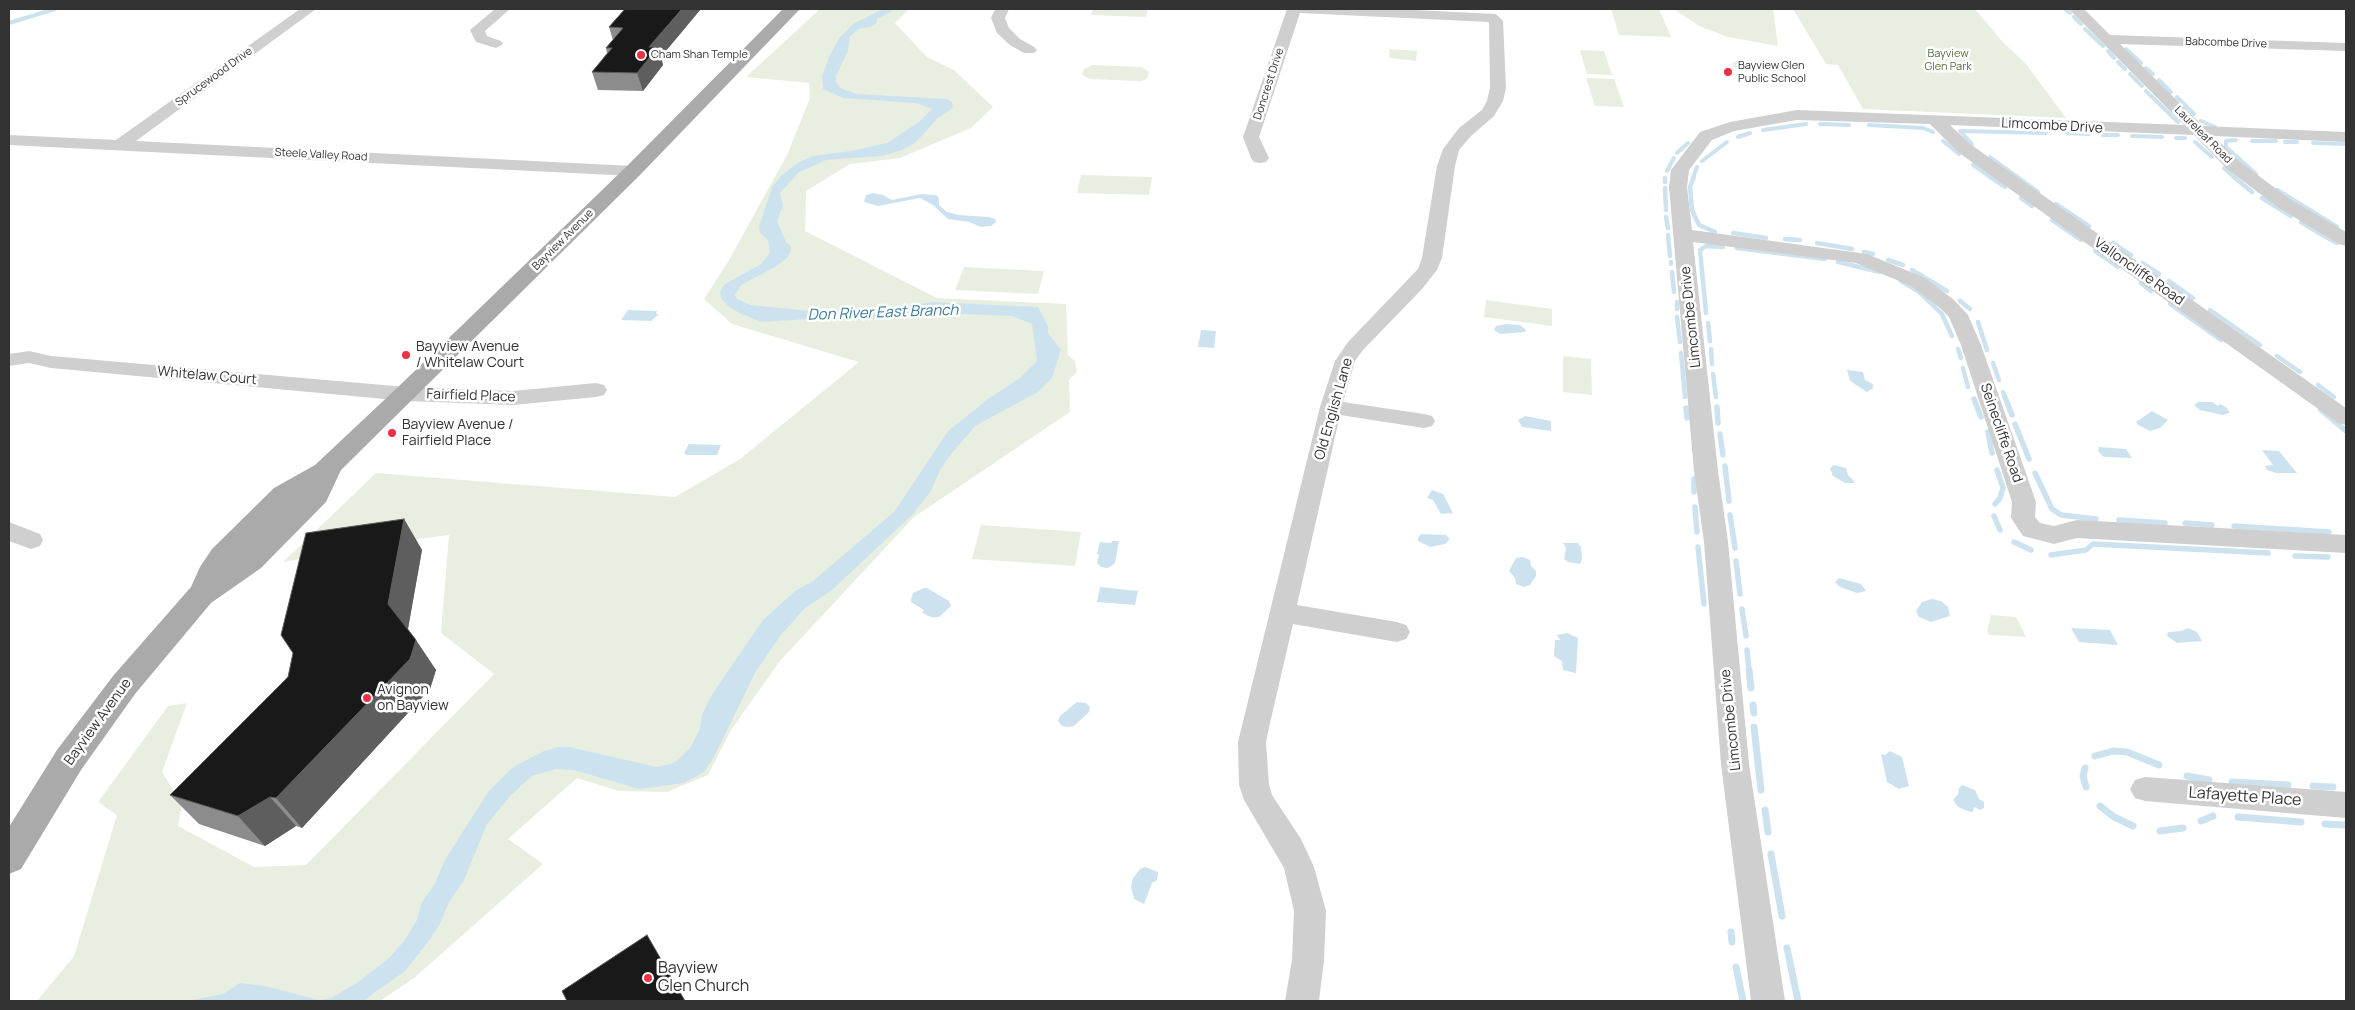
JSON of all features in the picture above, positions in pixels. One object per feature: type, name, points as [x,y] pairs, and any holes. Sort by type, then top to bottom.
[{"type":"main road","name":"Bayview Avenue","points":[[9,858],[69,760],[124,685],[202,595],[245,566],[271,541],[316,495],[330,466],[633,171],[792,9]]},
{"type":"street","name":"Sprucewood Drive","points":[[120,145],[309,9]]},
{"type":"street","points":[[496,44],[481,39],[477,30],[503,9]]},
{"type":"street","points":[[1002,9],[998,18],[1002,30],[1015,42],[1029,50]]},
{"type":"street","name":"Doncrest Drive","points":[[1260,158],[1251,137],[1294,9]]},
{"type":"street","name":"Old English Lane","points":[[1294,9],[1483,15],[1491,17],[1496,21],[1497,95],[1488,112],[1464,132],[1451,149],[1430,263],[1415,285],[1355,346],[1345,361],[1331,408],[1252,742],[1254,785],[1259,800],[1290,849],[1305,886],[1310,911],[1310,933],[1302,1001]]},
{"type":"street","name":"Laureleaf Road","points":[[2076,9],[2233,165],[2263,189],[2346,240]]},
{"type":"street","name":"Babcombe Drive","points":[[2106,39],[2346,47]]},
{"type":"street","name":"Limcombe Drive","points":[[1768,1001],[1735,764],[1716,542],[1706,471],[1678,187],[1680,170],[1706,136],[1738,125],[1797,115],[2200,132]]},
{"type":"street","name":"Valloncliffe Road","points":[[1936,121],[1972,153],[2346,418]]},
{"type":"street","points":[[2200,132],[2346,137]]},
{"type":"street","name":"Steele Valley Road","points":[[9,140],[633,171]]},
{"type":"street","name":"Seinecliffe Road","points":[[1683,235],[1860,258],[1898,272],[1918,282],[1948,304],[1958,315],[1972,345],[2024,502],[2023,518],[2032,530],[2054,535],[2077,529],[2346,544]]},
{"type":"street","name":"Whitelaw Court","points":[[9,360],[29,356],[51,362],[406,394]]},
{"type":"street","name":"Fairfield Place","points":[[406,394],[513,398],[596,390]]},
{"type":"street","points":[[1331,408],[1424,421]]},
{"type":"street","points":[[9,531],[31,540]]},
{"type":"street","points":[[1282,612],[1396,632]]},
{"type":"street","name":"Lafayette Place","points":[[2145,790],[2346,805]]},
{"type":"green space","points":[[820,9],[909,9],[895,23],[927,57],[954,70],[993,107],[971,128],[900,158],[850,164],[806,191],[805,231],[937,298],[1066,304],[1068,355],[1075,361],[1077,372],[1069,380],[1070,412],[914,517],[780,661],[731,730],[708,775],[667,792],[619,791],[577,778],[508,839],[543,864],[414,978],[380,1001],[37,1001],[74,956],[117,815],[98,802],[168,706],[187,703],[162,772],[182,804],[178,826],[254,867],[306,865],[494,674],[441,633],[449,535],[366,546],[283,562],[376,473],[675,497],[740,459],[859,362],[732,324],[704,299],[729,260],[787,155],[810,98],[809,83],[746,77]]},
{"type":"green space","points":[[1093,9],[1148,9],[1146,17],[1091,15]]},
{"type":"green space","points":[[1611,9],[1659,9],[1671,37],[1619,35]]},
{"type":"green space","points":[[1674,9],[1773,9],[1778,46],[1728,37],[1699,26]]},
{"type":"green space","name":"Bayview Glen Park","points":[[1793,9],[1975,9],[2001,40],[2026,64],[2066,118],[1863,109],[1838,65],[1826,64]]},
{"type":"green space","points":[[1390,49],[1417,51],[1416,61],[1389,58]]},
{"type":"green space","points":[[1580,50],[1604,51],[1612,75],[1587,74]]},
{"type":"green space","points":[[1732,62],[1764,63],[1769,71],[1736,70]]},
{"type":"green space","points":[[1092,65],[1142,67],[1149,72],[1147,79],[1141,81],[1089,79],[1082,74],[1084,69]]},
{"type":"green space","points":[[1586,78],[1614,79],[1624,107],[1595,106]]},
{"type":"green space","points":[[1081,175],[1152,177],[1149,195],[1077,193]]},
{"type":"green space","points":[[964,267],[1044,271],[1038,294],[955,290]]},
{"type":"green space","points":[[1486,300],[1552,309],[1552,326],[1484,317]]},
{"type":"green space","points":[[1563,356],[1591,359],[1592,395],[1563,392]]},
{"type":"green space","points":[[981,525],[1081,532],[1075,566],[972,559]]},
{"type":"green space","points":[[1991,615],[2016,617],[2026,637],[1989,635],[1987,631]]},
{"type":"water","name":"Don River East Branch","points":[[883,9],[896,9],[877,19],[877,23],[870,27],[859,29],[850,36],[848,51],[836,76],[836,82],[840,88],[857,94],[947,99],[952,102],[953,108],[938,118],[915,143],[902,150],[882,156],[826,160],[798,173],[780,193],[783,206],[777,221],[786,242],[791,246],[791,251],[786,259],[775,267],[741,285],[735,295],[737,299],[751,305],[811,311],[868,311],[933,302],[1038,307],[1048,326],[1048,333],[1061,350],[1052,378],[1038,392],[975,426],[951,454],[940,470],[931,491],[913,514],[832,590],[805,608],[780,636],[755,673],[714,757],[704,772],[684,783],[639,789],[574,770],[556,769],[532,776],[511,795],[487,824],[464,880],[449,902],[440,924],[428,942],[405,971],[363,1001],[187,1001],[223,994],[240,983],[265,986],[319,1000],[331,998],[357,983],[389,958],[404,941],[417,920],[422,902],[434,885],[445,860],[488,792],[513,767],[544,751],[558,747],[569,747],[657,767],[678,760],[690,748],[700,729],[702,715],[711,696],[763,620],[795,591],[813,581],[894,512],[948,431],[988,399],[1020,378],[1037,361],[1032,324],[1012,316],[916,312],[865,320],[808,319],[762,322],[741,314],[728,306],[721,298],[720,291],[725,284],[761,264],[770,253],[768,240],[760,233],[759,226],[772,187],[782,175],[799,162],[813,156],[851,151],[887,143],[919,122],[932,109],[916,103],[843,98],[823,89],[822,76],[829,57],[840,37],[853,24]]},
{"type":"water","points":[[873,193],[883,195],[892,200],[921,194],[936,195],[939,198],[939,205],[947,212],[959,215],[989,217],[995,219],[996,222],[991,226],[981,227],[969,222],[948,219],[933,205],[920,198],[878,206],[864,202],[866,195]]},
{"type":"water","points":[[628,310],[657,311],[656,314],[659,314],[651,321],[621,320]]},
{"type":"water","points":[[1506,324],[1520,325],[1526,330],[1525,332],[1500,334],[1494,330],[1496,326]]},
{"type":"water","points":[[1201,330],[1216,331],[1214,348],[1198,347]]},
{"type":"water","points":[[1847,370],[1863,372],[1865,380],[1874,385],[1872,387],[1874,388],[1867,392],[1850,381]]},
{"type":"water","points":[[2198,402],[2212,402],[2218,406],[2220,404],[2227,408],[2230,413],[2222,415],[2200,410],[2194,405]]},
{"type":"water","points":[[2152,411],[2168,420],[2160,428],[2150,431],[2136,422]]},
{"type":"water","points":[[1525,416],[1551,421],[1551,431],[1522,427],[1518,420]]},
{"type":"water","points":[[689,444],[721,445],[717,455],[686,455],[684,453]]},
{"type":"water","points":[[2098,447],[2126,449],[2132,458],[2104,457],[2097,450],[2099,450]]},
{"type":"water","points":[[2262,450],[2279,451],[2297,473],[2276,473],[2267,470],[2265,466],[2273,465]]},
{"type":"water","points":[[1834,465],[1846,468],[1848,475],[1854,483],[1845,483],[1833,476],[1830,468]]},
{"type":"water","points":[[1432,490],[1443,494],[1453,513],[1441,514],[1433,500],[1427,498]]},
{"type":"water","points":[[1421,534],[1446,535],[1450,539],[1445,544],[1430,547],[1418,541]]},
{"type":"water","points":[[1112,541],[1119,541],[1115,563],[1108,568],[1101,567],[1097,563],[1100,542],[1111,543]]},
{"type":"water","points":[[1563,543],[1578,543],[1581,547],[1582,559],[1580,564],[1568,562],[1564,559],[1566,548]]},
{"type":"water","points":[[1523,557],[1530,560],[1531,566],[1536,571],[1536,576],[1530,585],[1524,587],[1516,584],[1515,578],[1509,571],[1516,558]]},
{"type":"water","points":[[1839,578],[1861,584],[1866,591],[1857,593],[1840,587],[1835,582]]},
{"type":"water","points":[[1100,587],[1138,591],[1135,605],[1097,602]]},
{"type":"water","points":[[924,588],[949,601],[951,606],[939,617],[931,617],[922,613],[924,610],[911,602],[913,593]]},
{"type":"water","points":[[1932,599],[1941,601],[1948,607],[1950,616],[1931,622],[1919,617],[1916,611],[1922,602]]},
{"type":"water","points":[[2071,628],[2110,630],[2118,645],[2079,642]]},
{"type":"water","points":[[2188,628],[2197,632],[2202,641],[2177,643],[2167,636],[2168,632],[2181,631]]},
{"type":"water","points":[[1567,633],[1578,638],[1576,673],[1563,670],[1562,661],[1554,656],[1555,640],[1560,640],[1557,635]]},
{"type":"water","points":[[1077,702],[1086,703],[1090,707],[1089,712],[1074,726],[1062,726],[1058,721],[1060,716]]},
{"type":"water","points":[[1890,751],[1902,757],[1909,786],[1899,789],[1887,782],[1881,754],[1885,755]]},
{"type":"water","points":[[1962,785],[1975,790],[1979,799],[1984,802],[1984,808],[1980,810],[1974,807],[1973,812],[1970,812],[1958,807],[1953,800]]},
{"type":"water","points":[[1145,867],[1158,872],[1157,880],[1152,883],[1144,904],[1134,899],[1131,887],[1133,878],[1140,869]]},
{"type":"building","points":[[625,9],[682,9],[649,47],[658,47],[637,73],[592,72],[612,48],[606,48],[623,28],[609,27]]},
{"type":"building","points":[[404,519],[388,604],[416,640],[410,659],[276,798],[270,797],[238,816],[170,795],[288,677],[293,653],[281,635],[306,533]]},
{"type":"building","points":[[647,935],[685,1001],[567,1001],[562,991]]},
{"type":"waterway","points":[[9,23],[55,9]]},
{"type":"waterway","points":[[2065,9],[2070,13]]},
{"type":"waterway","points":[[2074,17],[2081,24]]},
{"type":"waterway","points":[[2085,29],[2103,46]]},
{"type":"waterway","points":[[2126,49],[2141,63]]},
{"type":"waterway","points":[[2108,51],[2114,58]]},
{"type":"waterway","points":[[2118,62],[2125,69]]},
{"type":"waterway","points":[[2146,68],[2153,74]]},
{"type":"waterway","points":[[2130,74],[2142,86]]},
{"type":"waterway","points":[[2159,80],[2171,92]]},
{"type":"waterway","points":[[2146,91],[2178,122]]},
{"type":"waterway","points":[[2177,97],[2194,114]]},
{"type":"waterway","points":[[2201,121],[2215,127]]},
{"type":"waterway","points":[[1763,130],[1806,124]]},
{"type":"waterway","points":[[1820,124],[1849,125]]},
{"type":"waterway","points":[[1869,125],[1923,128],[1933,132]]},
{"type":"waterway","points":[[1972,144],[1960,131],[2046,133]]},
{"type":"waterway","points":[[1738,137],[1750,133]]},
{"type":"waterway","points":[[2067,133],[2089,134]]},
{"type":"waterway","points":[[2103,135],[2118,135]]},
{"type":"waterway","points":[[2132,136],[2162,137]]},
{"type":"waterway","points":[[2176,138],[2185,138]]},
{"type":"waterway","points":[[2236,140],[2226,141],[2226,147],[2256,174]]},
{"type":"waterway","points":[[1943,141],[1959,154]]},
{"type":"waterway","points":[[2252,141],[2276,141]]},
{"type":"waterway","points":[[1702,161],[1727,142]]},
{"type":"waterway","points":[[2195,142],[2212,157]]},
{"type":"waterway","points":[[2285,142],[2297,142]]},
{"type":"waterway","points":[[1677,153],[1688,143]]},
{"type":"waterway","points":[[2313,143],[2346,144]]},
{"type":"waterway","points":[[1990,157],[2019,178]]},
{"type":"waterway","points":[[1667,171],[1674,158]]},
{"type":"waterway","points":[[1973,165],[1992,178]]},
{"type":"waterway","points":[[1693,178],[1697,167]]},
{"type":"waterway","points":[[2224,168],[2235,178]]},
{"type":"waterway","points":[[1694,177],[1690,187],[1692,210],[1699,225],[1715,232]]},
{"type":"waterway","points":[[1990,177],[2005,187]]},
{"type":"waterway","points":[[2017,177],[2038,192]]},
{"type":"waterway","points":[[2234,177],[2252,192]]},
{"type":"waterway","points":[[1665,188],[1666,210]]},
{"type":"waterway","points":[[2277,190],[2337,227]]},
{"type":"waterway","points":[[2021,198],[2032,206]]},
{"type":"waterway","points":[[2262,198],[2291,216]]},
{"type":"waterway","points":[[2056,204],[2089,226]]},
{"type":"waterway","points":[[1666,217],[1668,228]]},
{"type":"waterway","points":[[2052,220],[2081,240]]},
{"type":"waterway","points":[[2301,222],[2314,230]]},
{"type":"waterway","points":[[2317,232],[2337,243]]},
{"type":"waterway","points":[[1733,233],[1766,238]]},
{"type":"waterway","points":[[1668,235],[1670,256]]},
{"type":"waterway","points":[[1785,239],[1800,240]]},
{"type":"waterway","points":[[1817,243],[1852,249]]},
{"type":"waterway","points":[[2113,243],[2131,255]]},
{"type":"waterway","points":[[1706,313],[1700,250],[1706,246],[1723,247]]},
{"type":"waterway","points":[[1737,248],[1825,259]]},
{"type":"waterway","points":[[2095,251],[2118,267]]},
{"type":"waterway","points":[[1864,252],[1873,254]]},
{"type":"waterway","points":[[1888,260],[1903,265]]},
{"type":"waterway","points":[[1838,262],[1880,272]]},
{"type":"waterway","points":[[2142,263],[2159,274]]},
{"type":"waterway","points":[[1912,270],[1947,291]]},
{"type":"waterway","points":[[1672,272],[1674,292]]},
{"type":"waterway","points":[[1901,281],[1918,291],[1942,314],[1952,336]]},
{"type":"waterway","points":[[2169,281],[2193,298]]},
{"type":"waterway","points":[[2141,283],[2151,291]]},
{"type":"waterway","points":[[1960,301],[1970,309]]},
{"type":"waterway","points":[[1677,302],[1677,309]]},
{"type":"waterway","points":[[2170,304],[2221,340]]},
{"type":"waterway","points":[[2210,310],[2260,345]]},
{"type":"waterway","points":[[1677,317],[1680,342]]},
{"type":"waterway","points":[[1978,322],[1987,350]]},
{"type":"waterway","points":[[1708,323],[1710,341]]},
{"type":"waterway","points":[[1711,349],[1712,364]]},
{"type":"waterway","points":[[1958,349],[1961,358]]},
{"type":"waterway","points":[[1681,353],[1685,397]]},
{"type":"waterway","points":[[2277,356],[2300,372]]},
{"type":"waterway","points":[[1993,363],[1999,380]]},
{"type":"waterway","points":[[1963,368],[1968,387]]},
{"type":"waterway","points":[[1713,374],[1716,397]]},
{"type":"waterway","points":[[2318,385],[2334,397]]},
{"type":"waterway","points":[[2003,392],[2005,398]]},
{"type":"waterway","points":[[2005,397],[2012,415]]},
{"type":"waterway","points":[[1974,399],[1981,417]]},
{"type":"waterway","points":[[1717,407],[1718,423]]},
{"type":"waterway","points":[[1686,408],[1687,418]]},
{"type":"waterway","points":[[2321,410],[2346,431]]},
{"type":"waterway","points":[[2015,424],[2029,459]]},
{"type":"waterway","points":[[1988,432],[1992,453]]},
{"type":"waterway","points":[[1720,434],[1723,455]]},
{"type":"waterway","points":[[1725,466],[1729,501]]},
{"type":"waterway","points":[[1995,504],[2000,498],[2003,488],[1997,470]]},
{"type":"waterway","points":[[2035,473],[2052,509],[2061,515],[2096,519]]},
{"type":"waterway","points":[[1694,479],[1694,492]]},
{"type":"waterway","points":[[1695,507],[1697,532]]},
{"type":"waterway","points":[[1730,515],[1735,548]]},
{"type":"waterway","points":[[1994,516],[2000,530]]},
{"type":"waterway","points":[[2119,520],[2165,523]]},
{"type":"waterway","points":[[2185,523],[2212,525]]},
{"type":"waterway","points":[[2234,526],[2329,532]]},
{"type":"waterway","points":[[2014,542],[2031,550]]},
{"type":"waterway","points":[[2051,555],[2086,550],[2093,544],[2268,553]]},
{"type":"waterway","points":[[1698,547],[1704,604]]},
{"type":"waterway","points":[[2295,556],[2328,557]]},
{"type":"waterway","points":[[1736,561],[1740,594]]},
{"type":"waterway","points":[[1742,609],[1746,636]]},
{"type":"waterway","points":[[1747,650],[1749,671]]},
{"type":"waterway","points":[[1749,670],[1751,688]]},
{"type":"waterway","points":[[1753,705],[1754,713]]},
{"type":"waterway","points":[[1754,727],[1761,790]]},
{"type":"waterway","points":[[2095,756],[2113,751],[2127,752],[2159,765]]},
{"type":"waterway","points":[[2085,768],[2083,776],[2086,787]]},
{"type":"waterway","points":[[2187,776],[2209,780]]},
{"type":"waterway","points":[[2232,782],[2288,785]]},
{"type":"waterway","points":[[2313,786],[2333,787]]},
{"type":"waterway","points":[[2100,806],[2114,817],[2133,826]]},
{"type":"waterway","points":[[1765,810],[1768,832]]},
{"type":"waterway","points":[[2201,821],[2213,816]]},
{"type":"waterway","points":[[2238,817],[2301,822]]},
{"type":"waterway","points":[[2325,824],[2346,825]]},
{"type":"waterway","points":[[2160,831],[2183,828]]},
{"type":"waterway","points":[[1771,854],[1782,916]]},
{"type":"waterway","points":[[1731,932],[1732,942]]},
{"type":"waterway","points":[[1787,948],[1798,1001]]},
{"type":"waterway","points":[[1736,967],[1743,1001]]},
{"type":"place","name":"Cham Shan Temple","points":[[641,55]]},
{"type":"place","name":"Bayview Glen Public School","points":[[1728,72]]},
{"type":"place","name":"Bayview Avenue / Whitelaw Court","points":[[406,355]]},
{"type":"place","name":"Bayview Avenue / Fairfield Place","points":[[392,433]]},
{"type":"place","name":"Avignon on Bayview","points":[[367,698]]},
{"type":"place","name":"Bayview Glen Church","points":[[648,978]]}]
